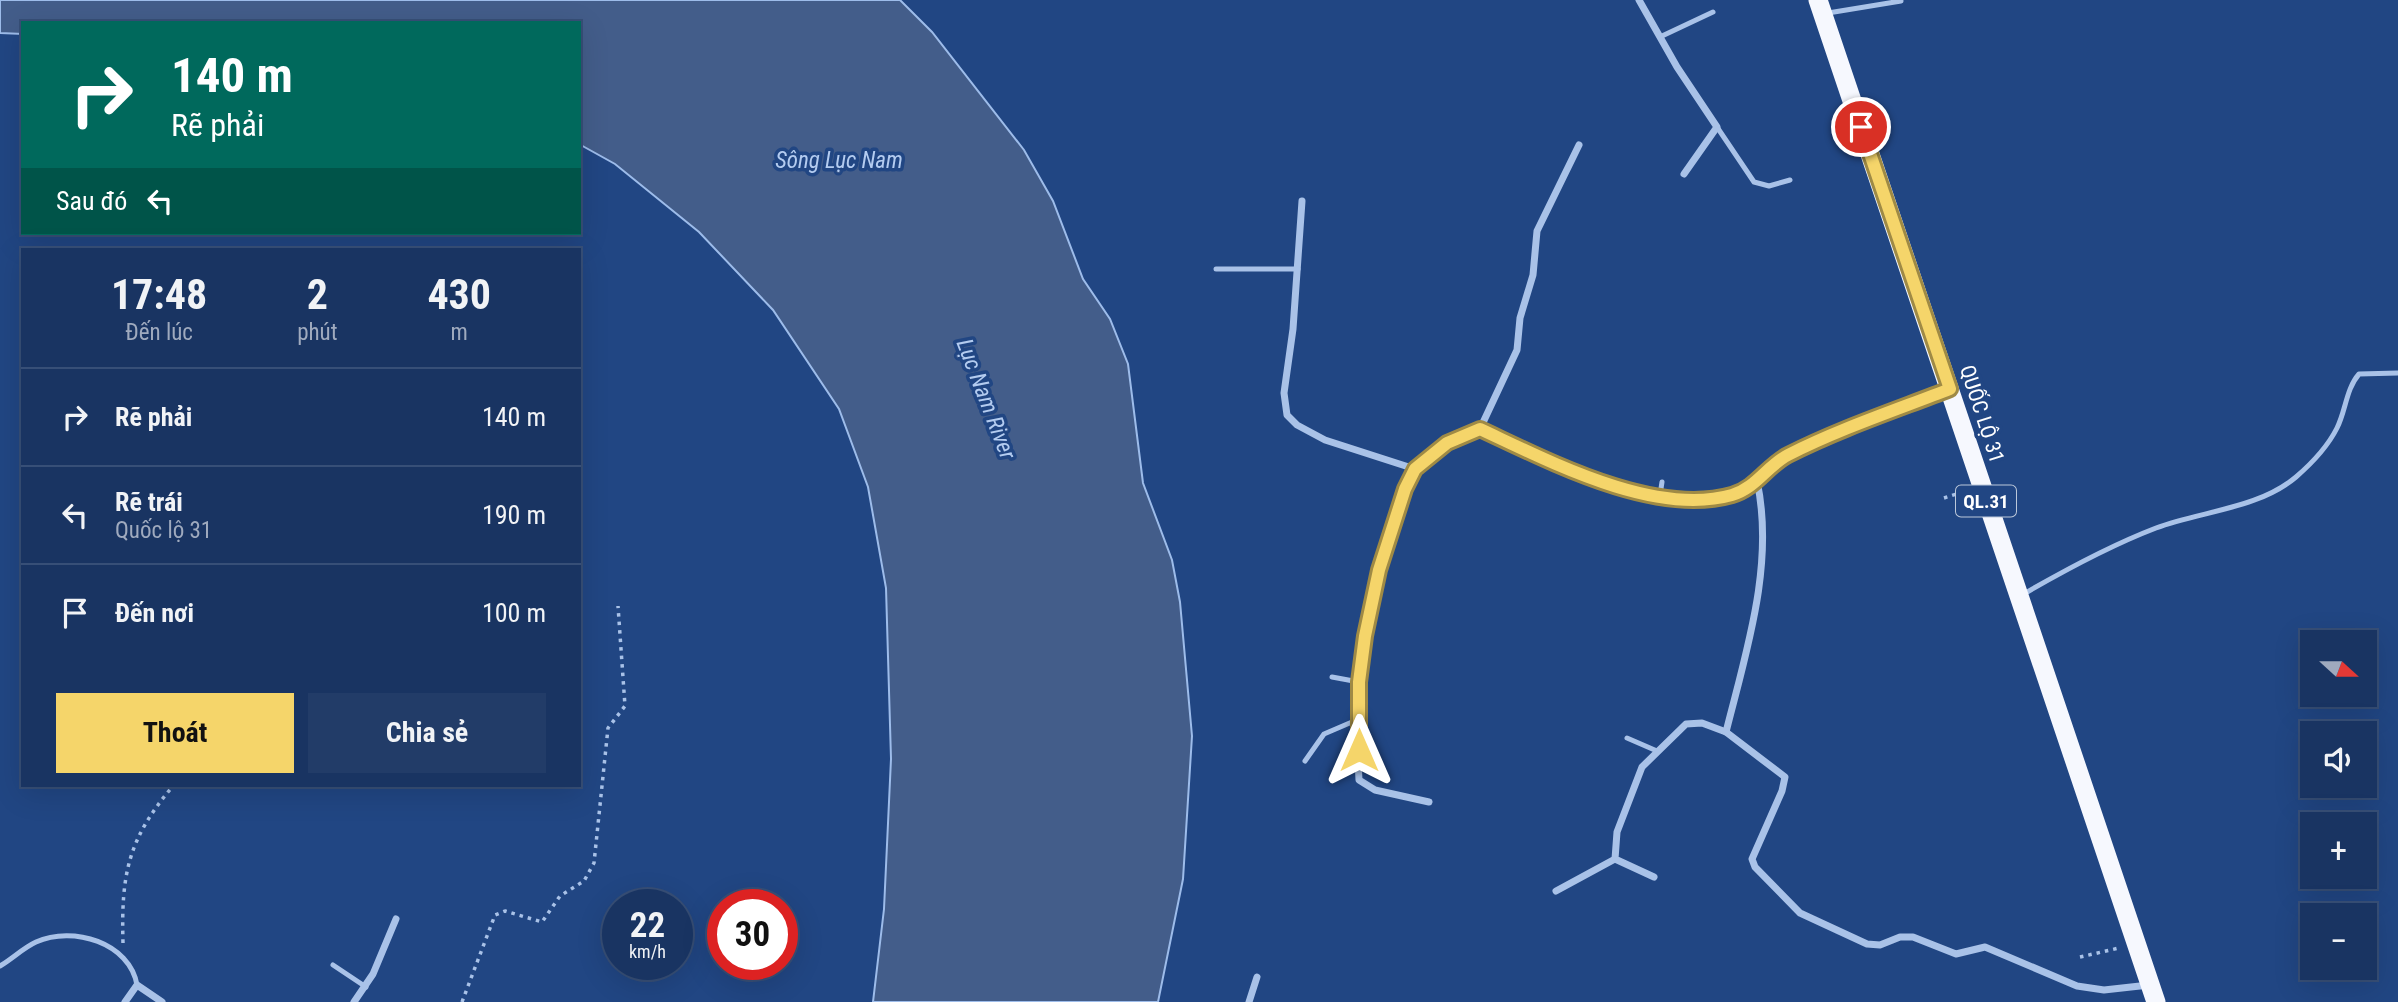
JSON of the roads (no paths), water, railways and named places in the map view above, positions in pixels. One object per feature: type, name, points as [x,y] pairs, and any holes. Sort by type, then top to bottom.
[{"type":"highway","name":"QUỐC LỘ 31","points":[[1820,7],[1839,51],[2018,598],[2153,993]]},
{"type":"street","points":[[1639,0],[1662,36],[1677,67],[1717,127],[1684,174]]},
{"type":"street","points":[[1429,802],[1375,790],[1359,780],[1359,682],[1379,570],[1389,533],[1415,469],[1447,443],[1480,429],[1517,350],[1520,318],[1533,275],[1537,231],[1579,145]]},
{"type":"street","points":[[1302,201],[1298,269],[1284,393],[1287,415],[1297,425],[1325,440],[1415,469]]},
{"type":"street","points":[[1480,429],[1581,476],[1660,495],[1720,497],[1744,491],[1780,459],[1791,453],[1950,389]]},
{"type":"street","points":[[1726,733],[1762,566],[1764,518],[1757,481]]},
{"type":"street","points":[[1615,859],[1617,832],[1642,767],[1686,724],[1694,722],[1726,733],[1784,778],[1752,864],[1800,913],[1867,944],[1880,946],[1905,936],[1956,954],[1986,947],[2077,986],[2153,993]]},
{"type":"street","points":[[1615,859],[1654,877]]},
{"type":"street","points":[[1556,891],[1615,859]]},
{"type":"street","points":[[354,1002],[366,987],[396,919]]},
{"type":"street","points":[[1249,1002],[1257,977]]},
{"type":"street","points":[[125,1002],[137,985],[162,1002]]},
{"type":"lane","points":[[1820,7],[1901,1]]},
{"type":"lane","points":[[1662,36],[1713,12]]},
{"type":"lane","points":[[1717,127],[1754,181],[1769,186],[1790,180]]},
{"type":"lane","points":[[1216,269],[1298,269]]},
{"type":"lane","points":[[2018,598],[2070,567],[2157,527],[2257,498],[2280,488],[2295,478],[2328,442],[2337,428],[2353,380],[2359,374],[2398,373]]},
{"type":"lane","points":[[1660,495],[1662,482]]},
{"type":"lane","points":[[1332,677],[1359,682]]},
{"type":"lane","points":[[1305,761],[1324,734],[1359,719]]},
{"type":"lane","points":[[1627,738],[1657,751]]},
{"type":"lane","points":[[0,966],[37,941],[73,936],[104,945],[124,955],[135,971],[137,985]]},
{"type":"lane","points":[[333,965],[366,987]]},
{"type":"water","name":"Sông Lục Nam","points":[[0,0],[900,0],[932,32],[1024,150],[1053,201],[1083,279],[1110,319],[1128,364],[1143,483],[1172,560],[1180,602],[1192,736],[1183,879],[1158,1002],[873,1002],[884,909],[891,759],[886,588],[868,487],[839,409],[773,310],[699,232],[615,164],[581,145],[581,21],[21,21],[21,34],[0,33]]},
{"type":"water label","name":"Lục Nam River","points":[[986,399]]}]
